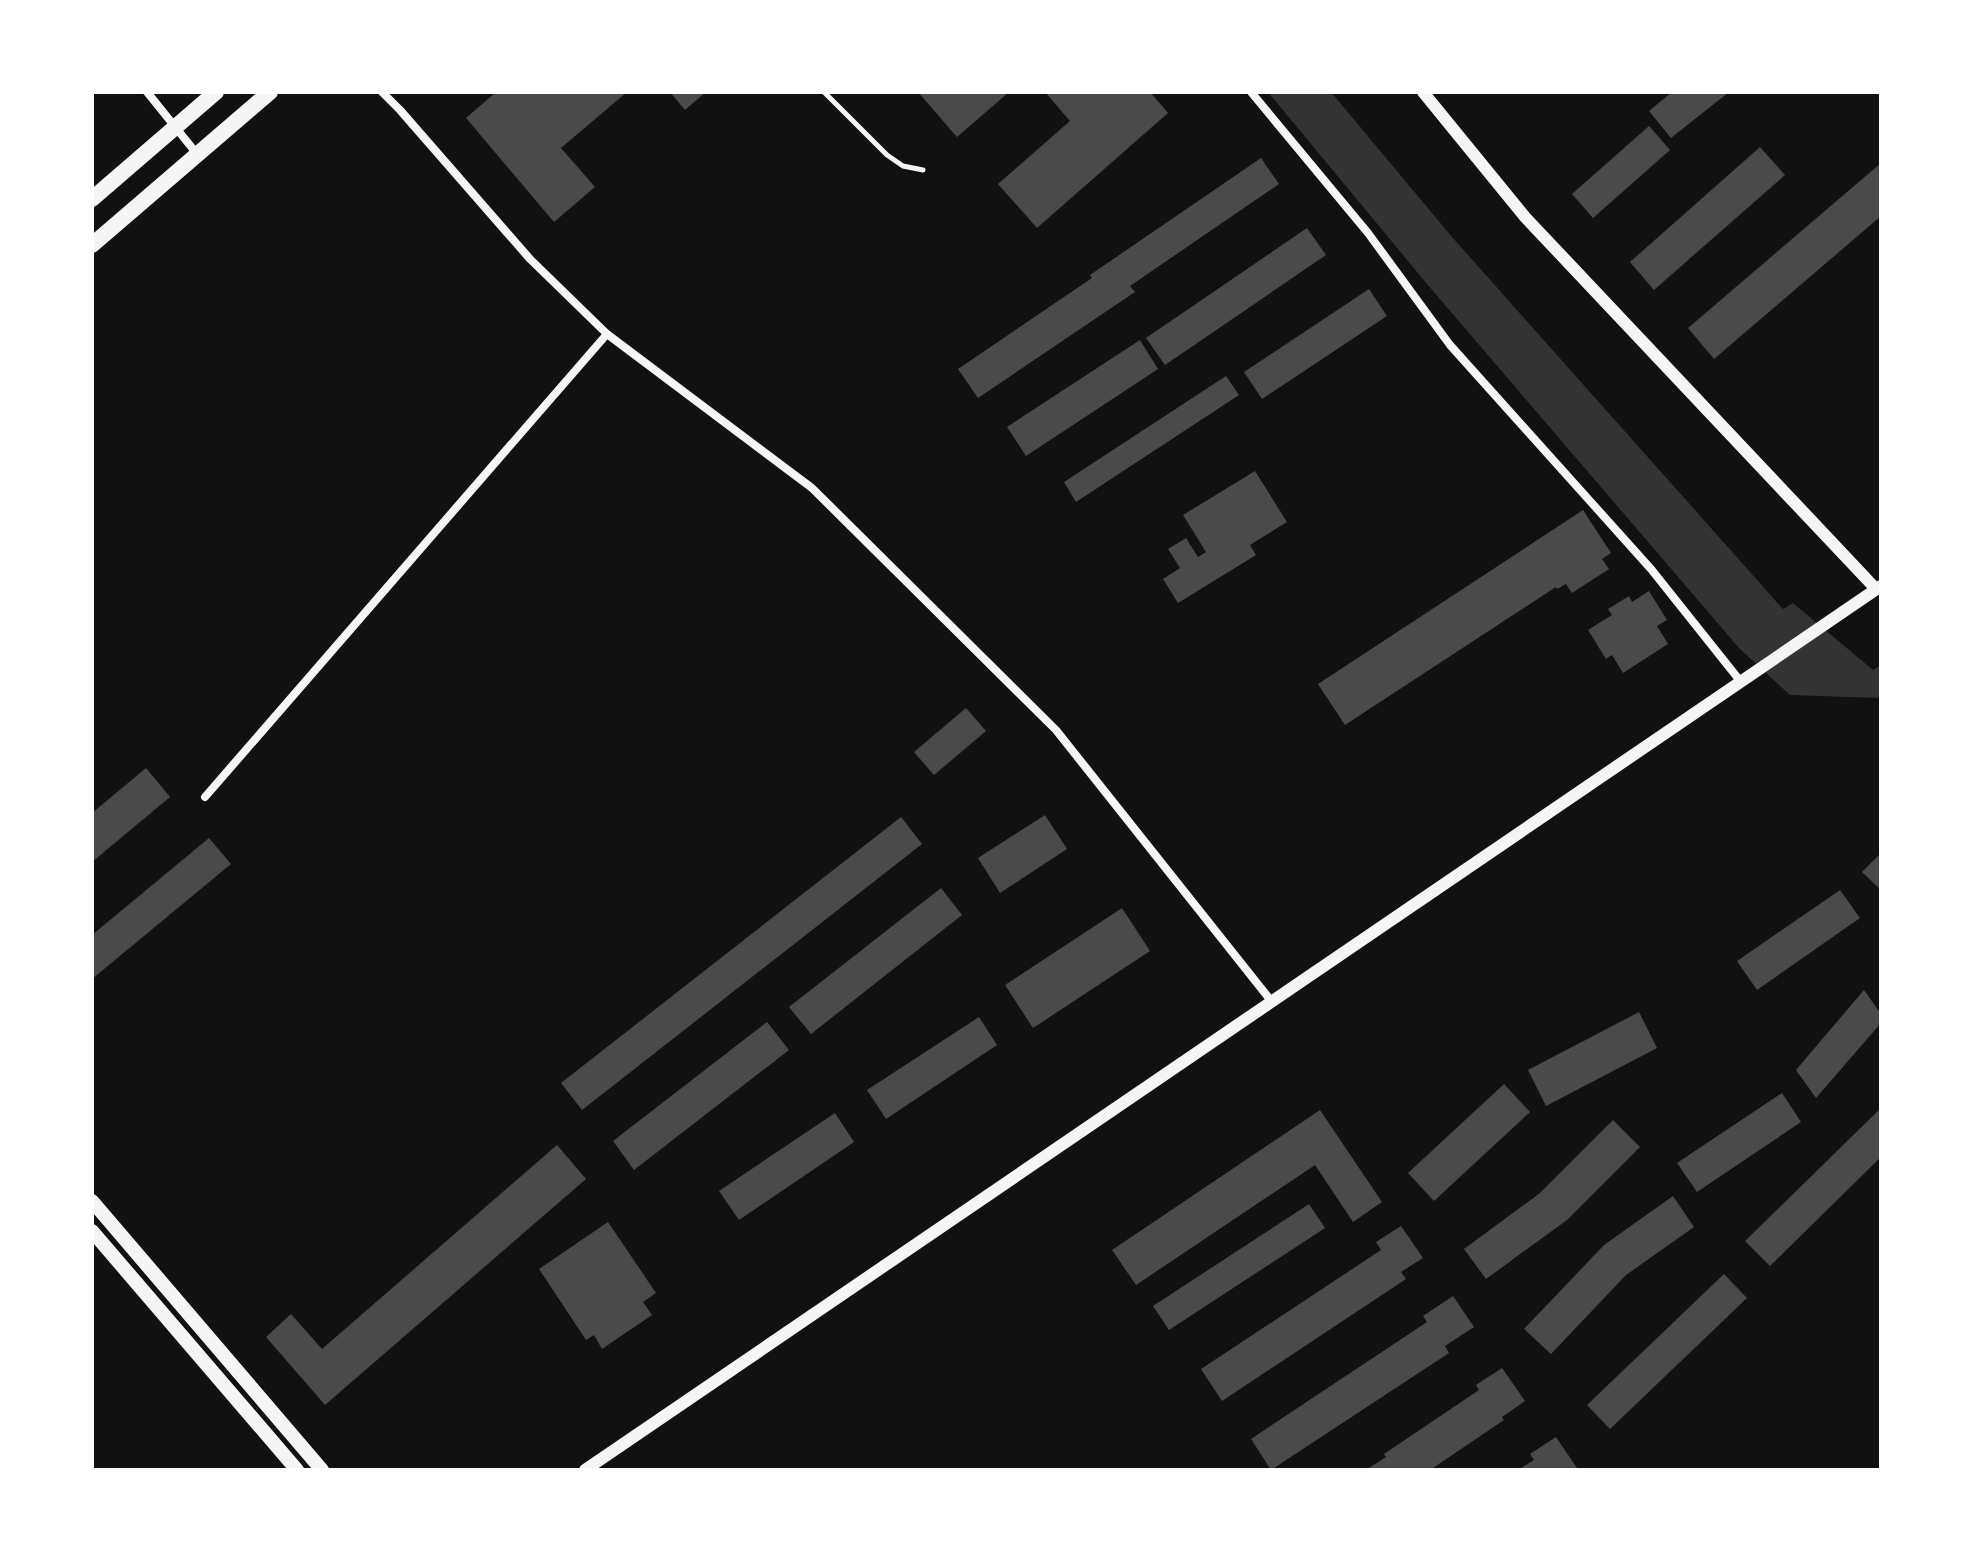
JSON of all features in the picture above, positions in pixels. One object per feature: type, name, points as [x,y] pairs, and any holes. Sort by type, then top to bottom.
[{"type":"main road","points":[[92,199],[216,92]]},
{"type":"main road","points":[[92,245],[270,92]]},
{"type":"main road","points":[[92,1201],[322,1470]]},
{"type":"main road","points":[[92,1231],[297,1470]]},
{"type":"street","points":[[147,92],[197,154]]},
{"type":"street","points":[[382,92],[530,259],[607,334],[812,488],[1056,730],[1272,1002]]},
{"type":"street","points":[[1251,92],[1368,233],[1450,345],[1651,569],[1741,682]]},
{"type":"street","points":[[585,1470],[1879,587],[1525,217],[1423,92]]},
{"type":"street","points":[[205,797],[607,334]]},
{"type":"lane","points":[[824,92],[887,155],[903,166],[923,170]]},
{"type":"shaded area","points":[[1268,92],[1331,92],[1452,237],[1783,609],[1793,603],[1873,670],[1881,665],[1881,698],[1790,695],[1739,648],[1427,284]]},
{"type":"building","points":[[496,92],[627,92],[561,148],[595,187],[554,222],[466,118]]},
{"type":"building","points":[[670,92],[706,92],[685,110]]},
{"type":"building","points":[[918,92],[1009,92],[957,137]]},
{"type":"building","points":[[1045,92],[1150,92],[1168,113],[1037,228],[998,184],[1070,121]]},
{"type":"building","points":[[1672,92],[1729,92],[1671,138],[1649,111]]},
{"type":"building","points":[[1649,126],[1670,150],[1593,218],[1572,194]]},
{"type":"building","points":[[1760,147],[1785,175],[1654,290],[1630,262]]},
{"type":"building","points":[[1261,158],[1279,184],[1130,286],[1135,292],[978,398],[958,369]]},
{"type":"building","points":[[1881,163],[1881,216],[1714,359],[1688,328]]},
{"type":"building","points":[[1307,228],[1326,255],[1165,365],[1146,338]]},
{"type":"building","points":[[1369,289],[1387,316],[1262,399],[1244,372]]},
{"type":"building","points":[[1140,340],[1158,369],[1026,456],[1007,427]]},
{"type":"building","points":[[1226,376],[1239,395],[1076,502],[1064,482]]},
{"type":"building","points":[[1255,471],[1287,522],[1250,545],[1256,555],[1178,603],[1163,579],[1180,568],[1168,549],[1186,538],[1198,557],[1206,552],[1183,515]]},
{"type":"building","points":[[1583,510],[1611,553],[1602,559],[1609,569],[1572,593],[1566,584],[1556,587],[1345,725],[1318,684]]},
{"type":"building","points":[[1649,591],[1667,620],[1657,626],[1668,644],[1623,673],[1612,655],[1606,659],[1588,630],[1612,615],[1608,609],[1629,596],[1632,602]]},
{"type":"building","points":[[966,708],[986,731],[934,775],[914,752]]},
{"type":"building","points":[[146,768],[170,797],[92,862],[92,813]]},
{"type":"building","points":[[1045,815],[1067,849],[1000,893],[978,858]]},
{"type":"building","points":[[901,817],[922,844],[582,1110],[561,1083]]},
{"type":"building","points":[[209,838],[231,864],[92,979],[92,935]]},
{"type":"building","points":[[1881,853],[1881,890],[1862,872]]},
{"type":"building","points":[[941,888],[962,915],[811,1034],[789,1007]]},
{"type":"building","points":[[1840,890],[1860,918],[1757,990],[1737,961]]},
{"type":"building","points":[[1122,908],[1150,951],[1033,1028],[1005,985]]},
{"type":"building","points":[[1864,990],[1881,1014],[1881,1023],[1816,1098],[1796,1070]]},
{"type":"building","points":[[1639,1012],[1657,1048],[1546,1106],[1528,1070]]},
{"type":"building","points":[[979,1017],[997,1045],[886,1119],[867,1090]]},
{"type":"building","points":[[767,1022],[789,1050],[634,1170],[613,1141]]},
{"type":"building","points":[[1504,1084],[1530,1112],[1434,1201],[1408,1173]]},
{"type":"building","points":[[1782,1093],[1801,1122],[1697,1192],[1677,1163]]},
{"type":"building","points":[[1881,1108],[1881,1157],[1770,1266],[1745,1241]]},
{"type":"building","points":[[1320,1110],[1382,1202],[1353,1222],[1315,1165],[1136,1285],[1112,1250]]},
{"type":"building","points":[[835,1113],[854,1142],[739,1220],[719,1191]]},
{"type":"building","points":[[1613,1120],[1640,1147],[1567,1220],[1486,1279],[1464,1249],[1540,1193]]},
{"type":"building","points":[[557,1145],[586,1179],[325,1405],[266,1337],[291,1314],[322,1349]]},
{"type":"building","points":[[1673,1196],[1694,1227],[1626,1275],[1551,1354],[1524,1329],[1604,1245]]},
{"type":"building","points":[[1309,1204],[1325,1228],[1169,1330],[1153,1306]]},
{"type":"building","points":[[608,1222],[656,1293],[643,1302],[652,1315],[602,1349],[594,1335],[586,1340],[539,1269]]},
{"type":"building","points":[[1401,1226],[1423,1258],[1401,1272],[1406,1279],[1222,1401],[1201,1369],[1381,1250],[1376,1242]]},
{"type":"building","points":[[1724,1274],[1747,1298],[1610,1429],[1587,1405]]},
{"type":"building","points":[[1453,1296],[1474,1327],[1445,1346],[1449,1353],[1271,1470],[1251,1439],[1427,1322],[1423,1316]]},
{"type":"building","points":[[1502,1368],[1525,1401],[1502,1417],[1504,1420],[1430,1470],[1366,1470],[1386,1457],[1384,1454],[1479,1390],[1476,1385]]},
{"type":"building","points":[[1556,1437],[1577,1468],[1518,1470],[1534,1460],[1530,1454]]}]
